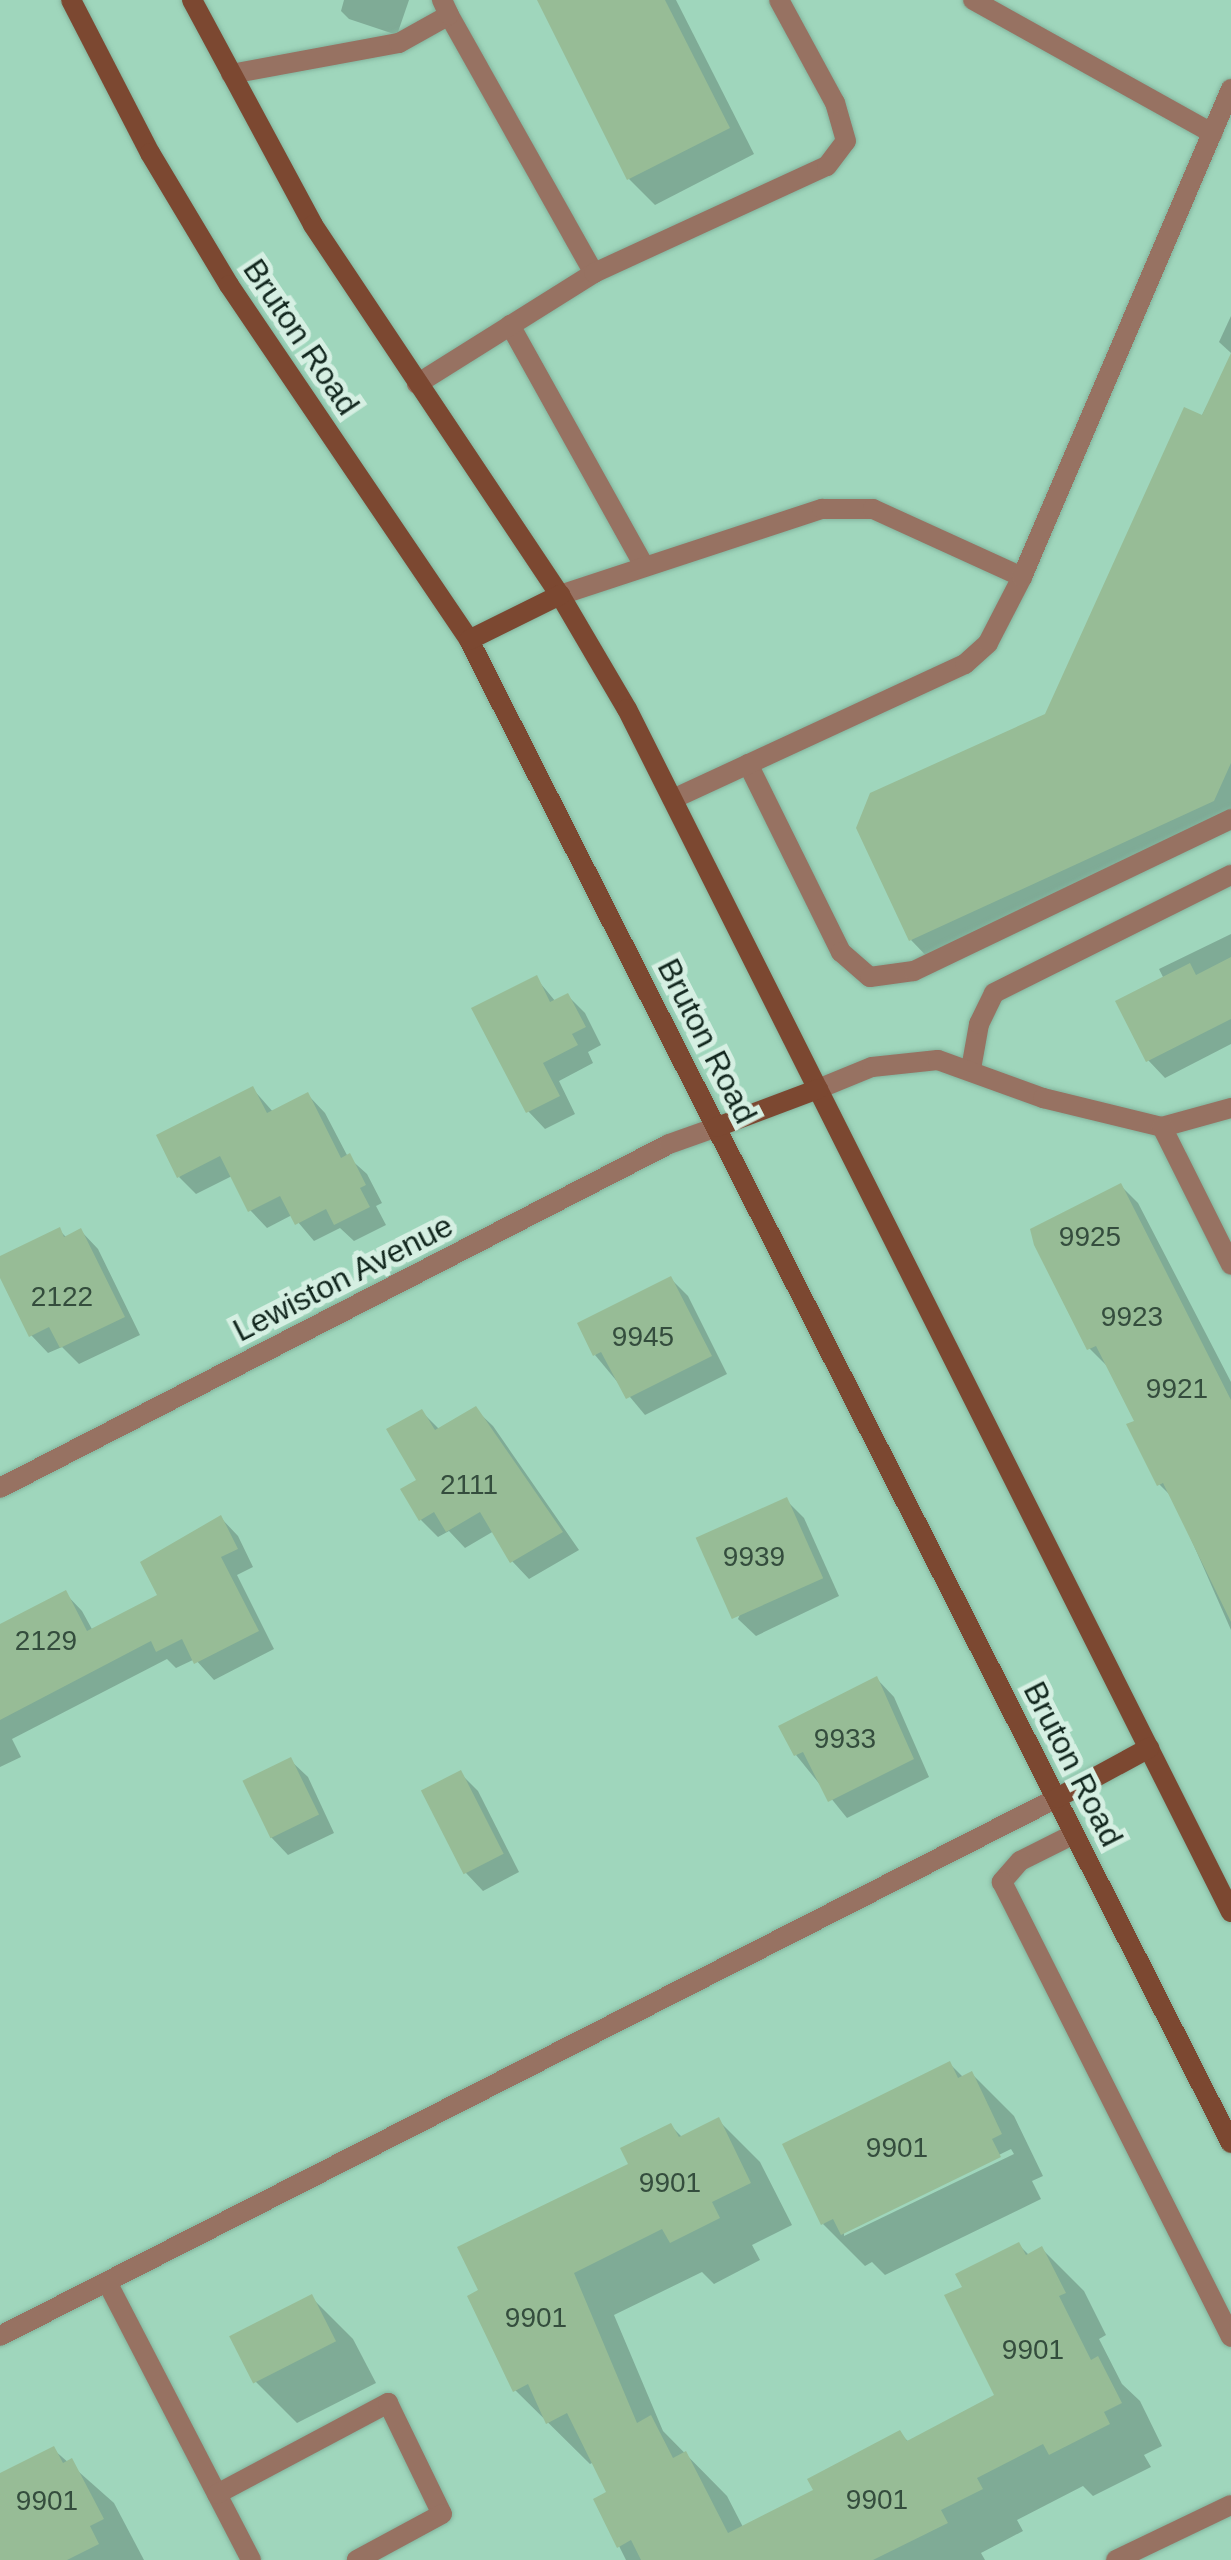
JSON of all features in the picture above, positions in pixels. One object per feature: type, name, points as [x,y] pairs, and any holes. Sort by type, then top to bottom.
[{"type":"main road","name":"Bruton Road","points":[[71,0],[150,153],[228,285],[470,640],[1231,2143]]},
{"type":"main road","points":[[192,0],[313,225],[560,595],[674,798],[1231,1912]]},
{"type":"main road","points":[[470,640],[560,595]]},
{"type":"main road","points":[[717,1127],[818,1089]]},
{"type":"main road","points":[[1057,1798],[1149,1748]]},
{"type":"street","points":[[417,384],[594,274],[827,166],[846,141],[835,103],[779,0]]},
{"type":"street","points":[[972,0],[1212,132]]},
{"type":"street","points":[[230,74],[400,43],[445,8],[594,274]]},
{"type":"street","points":[[674,798],[965,664],[988,643],[1022,577],[1231,89]]},
{"type":"street","points":[[510,326],[643,564]]},
{"type":"street","points":[[560,595],[643,564],[822,509],[873,509],[1022,577]]},
{"type":"street","points":[[748,764],[841,952],[870,977],[914,971],[1231,818]]},
{"type":"street","points":[[971,1069],[980,1024],[994,994],[1231,875]]},
{"type":"street","points":[[818,1089],[872,1067],[938,1060],[1043,1098],[1162,1127],[1231,1108]]},
{"type":"street","name":"Lewiston Avenue","points":[[0,1488],[669,1144],[717,1127]]},
{"type":"street","points":[[1162,1127],[1231,1264]]},
{"type":"street","points":[[0,2336],[1057,1798]]},
{"type":"street","points":[[1074,1834],[1020,1862],[1002,1882],[1231,2337]]},
{"type":"street","points":[[107,2282],[251,2560]]},
{"type":"street","points":[[217,2494],[388,2404],[442,2514],[357,2560]]},
{"type":"street","points":[[1116,2560],[1231,2504]]},
{"type":"building","points":[[537,0],[665,0],[730,128],[627,180]]},
{"type":"building","points":[[1231,353],[1231,763],[1214,801],[909,941],[856,828],[870,793],[1045,714],[1184,407],[1202,415]]},
{"type":"building","points":[[1231,957],[1231,1019],[1146,1062],[1115,1001],[1190,963],[1196,975]]},
{"type":"building","points":[[537,975],[550,1002],[568,993],[586,1027],[572,1034],[578,1045],[543,1063],[560,1096],[526,1113],[471,1008]]},
{"type":"building","points":[[253,1086],[267,1113],[308,1092],[341,1158],[350,1153],[366,1185],[360,1188],[370,1207],[334,1225],[326,1209],[295,1225],[280,1196],[248,1212],[220,1156],[177,1178],[156,1135]]},
{"type":"building","points":[[1121,1183],[1231,1400],[1231,1622],[1163,1483],[1157,1486],[1126,1424],[1134,1421],[1096,1346],[1087,1350],[1034,1245],[1030,1229]]},
{"type":"building","points":[[60,1227],[64,1237],[81,1228],[125,1317],[60,1348],[49,1327],[29,1337],[0,1278],[0,1256]]},
{"type":"building","points":[[671,1276],[712,1356],[626,1399],[601,1352],[593,1356],[577,1323]]},
{"type":"building","points":[[476,1406],[563,1532],[510,1563],[480,1512],[446,1532],[434,1512],[419,1521],[400,1489],[416,1480],[386,1429],[422,1409],[435,1430]]},
{"type":"building","points":[[787,1497],[823,1578],[732,1619],[696,1538]]},
{"type":"building","points":[[221,1515],[238,1549],[221,1557],[259,1631],[194,1664],[182,1639],[156,1652],[151,1641],[0,1720],[0,1624],[66,1590],[87,1631],[157,1595],[140,1562]]},
{"type":"building","points":[[877,1676],[914,1759],[828,1802],[803,1752],[794,1756],[778,1726]]},
{"type":"building","points":[[291,1757],[319,1815],[271,1838],[242,1781]]},
{"type":"building","points":[[461,1770],[504,1854],[464,1874],[421,1790]]},
{"type":"building","points":[[950,2061],[958,2078],[972,2071],[1002,2134],[992,2139],[1001,2157],[841,2235],[833,2219],[821,2225],[782,2144]]},
{"type":"building","points":[[719,2117],[751,2183],[712,2202],[720,2218],[670,2243],[662,2229],[574,2273],[637,2423],[651,2415],[673,2458],[686,2451],[728,2533],[813,2490],[807,2479],[900,2430],[907,2441],[994,2395],[944,2295],[962,2287],[955,2274],[1019,2242],[1026,2255],[1042,2246],[1066,2293],[1059,2296],[1091,2360],[1098,2356],[1122,2403],[1104,2412],[1110,2424],[1049,2455],[1043,2444],[977,2478],[983,2489],[941,2510],[948,2523],[873,2560],[641,2560],[631,2540],[617,2548],[593,2499],[606,2492],[567,2413],[546,2424],[528,2384],[513,2392],[467,2296],[478,2290],[457,2247],[628,2164],[620,2148],[671,2123],[679,2137]]},
{"type":"building","points":[[312,2294],[336,2341],[253,2383],[229,2336]]},
{"type":"building","points":[[54,2446],[63,2463],[72,2458],[104,2519],[90,2526],[99,2544],[67,2560],[0,2560],[0,2473]]}]
